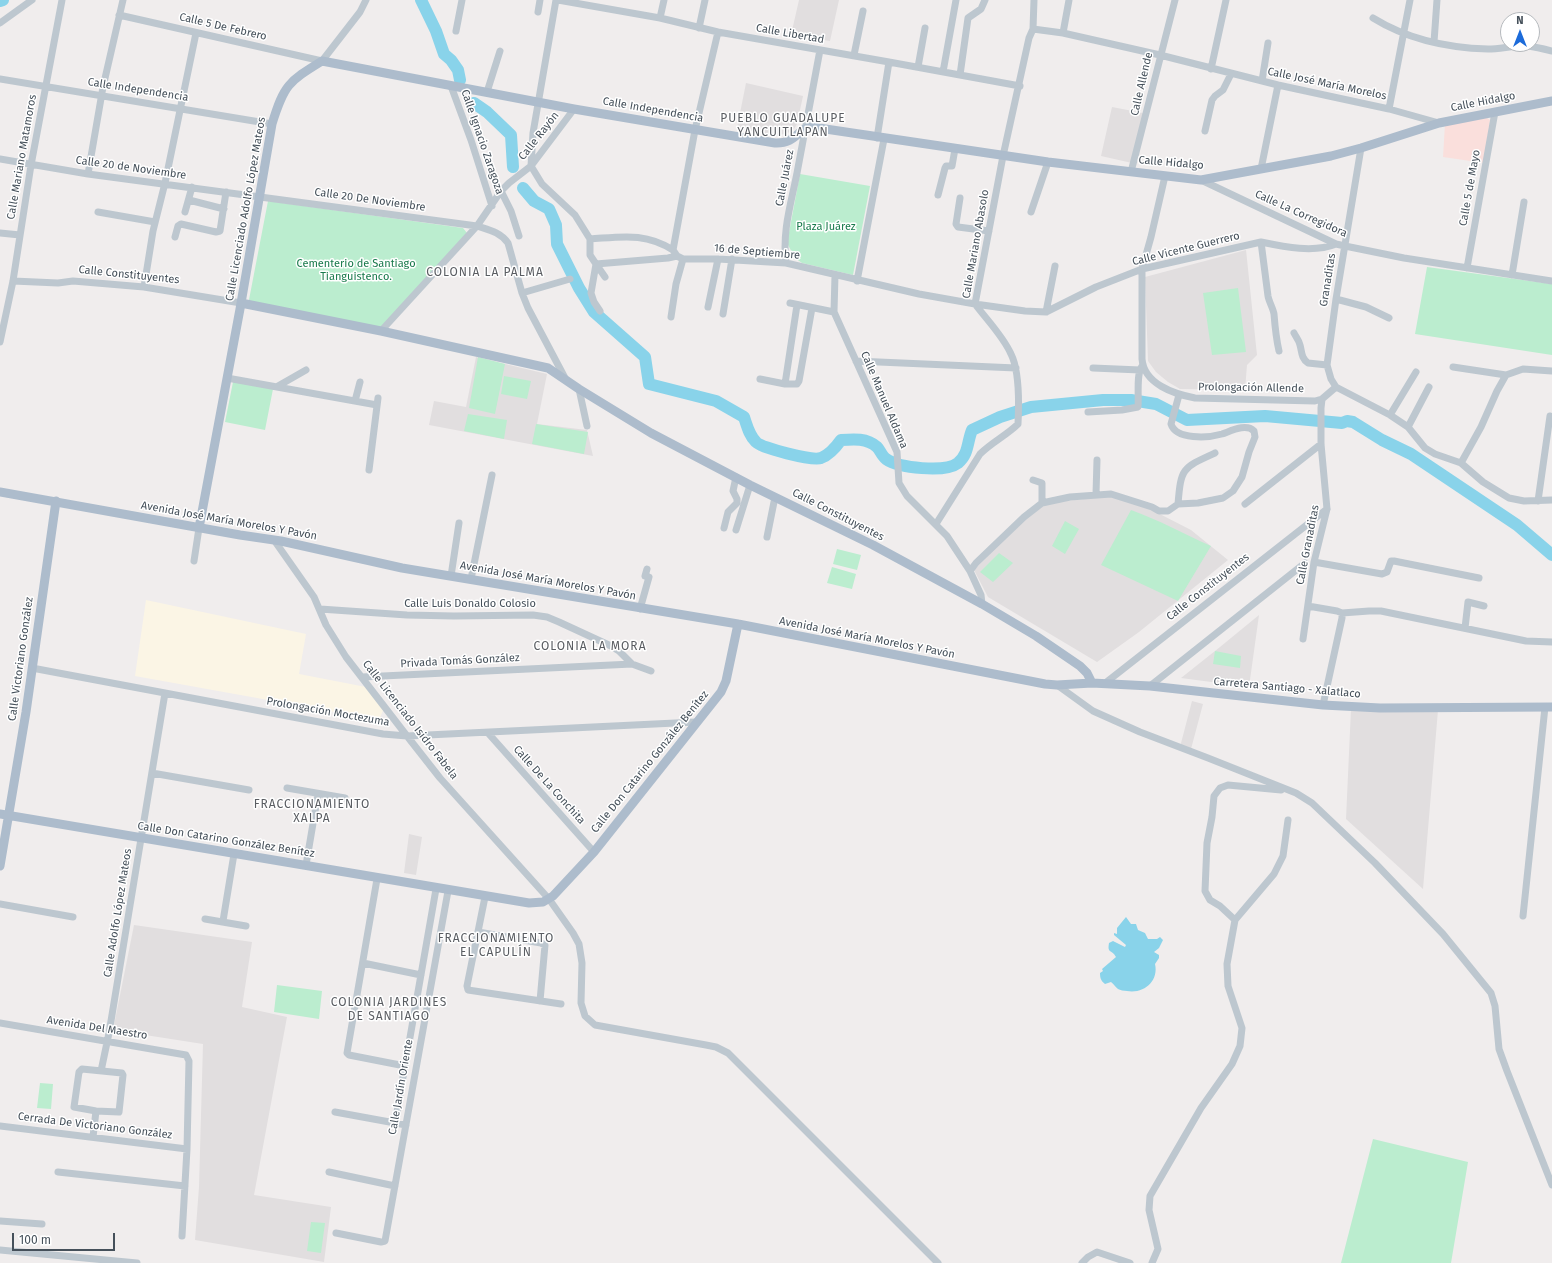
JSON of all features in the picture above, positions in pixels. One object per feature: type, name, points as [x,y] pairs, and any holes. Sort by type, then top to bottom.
[{"type":"main road","points":[[322,61],[539,102]]},
{"type":"main road","name":"Calle Licenciado Adolfo López Mateos","points":[[199,528],[242,303],[272,124],[279,102],[286,88],[295,78],[322,61]]},
{"type":"main road","name":"Calle Hidalgo","points":[[806,128],[812,127],[1048,162],[1201,180],[1330,156],[1361,148],[1439,123],[1552,101]]},
{"type":"main road","name":"Calle Independencia","points":[[539,102],[695,130],[782,143],[792,140],[806,128]]},
{"type":"main road","name":"Calle Constituyentes","points":[[242,303],[380,331],[548,368],[565,378],[579,389],[651,433],[750,485],[873,545],[982,604],[1036,636],[1080,666],[1087,673],[1092,683]]},
{"type":"main road","name":"Avenida José María Morelos Y Pavón","points":[[0,492],[274,540],[402,568],[640,609],[738,624],[1020,680],[1057,685],[1092,683]]},
{"type":"main road","name":"Calle Victoriano González","points":[[0,866],[5,815],[32,668],[56,501]]},
{"type":"main road","name":"Calle Don Catarino González Benítez","points":[[5,815],[306,865],[448,891],[529,904],[543,902],[549,899],[594,852],[696,722],[715,701],[726,681],[738,624]]},
{"type":"main road","name":"Carretera Santiago - Xalatlaco","points":[[1092,683],[1150,686],[1323,705],[1380,708],[1549,707]]},
{"type":"street","points":[[0,23],[32,0]]},
{"type":"street","name":"Calle Mariano Matamoros","points":[[0,342],[13,281],[31,165],[62,0]]},
{"type":"street","points":[[88,174],[101,96],[122,0]]},
{"type":"street","points":[[322,61],[360,12],[366,0]]},
{"type":"street","points":[[456,31],[462,0]]},
{"type":"street","points":[[538,12],[540,0]]},
{"type":"street","points":[[557,0],[533,133],[531,166],[542,184],[575,215],[590,239],[590,256],[605,277]]},
{"type":"street","name":"Calle Libertad","points":[[557,0],[660,18],[718,32],[1020,86]]},
{"type":"street","points":[[660,18],[664,0]]},
{"type":"street","points":[[699,28],[705,0]]},
{"type":"street","points":[[944,72],[956,0]]},
{"type":"street","points":[[960,75],[968,18],[981,9],[985,0]]},
{"type":"street","name":"Calle Mariano Abasolo","points":[[936,524],[980,454],[987,446],[1012,430],[1018,424],[1019,405],[1016,368],[1011,353],[975,304],[1003,156],[1020,86],[1029,38],[1033,30],[1034,0]]},
{"type":"street","points":[[1063,33],[1069,0]]},
{"type":"street","name":"Calle Allende","points":[[1131,172],[1174,0]]},
{"type":"street","points":[[1211,69],[1226,0]]},
{"type":"street","points":[[1389,109],[1410,0]]},
{"type":"street","points":[[1434,42],[1437,0]]},
{"type":"street","points":[[854,56],[863,11]]},
{"type":"street","name":"Calle 5 De Febrero","points":[[119,15],[322,61]]},
{"type":"street","points":[[1373,18],[1404,33],[1434,42],[1466,48],[1488,49],[1528,46],[1552,51]]},
{"type":"street","points":[[918,67],[925,28]]},
{"type":"street","name":"Calle José María Morelos","points":[[1033,30],[1063,33],[1160,55],[1231,74],[1389,109],[1439,123]]},
{"type":"street","points":[[670,317],[676,284],[677,255],[695,130],[718,32]]},
{"type":"street","points":[[144,287],[155,222],[165,183],[196,33]]},
{"type":"street","points":[[1262,81],[1268,42]]},
{"type":"street","name":"Calle Juárez","points":[[786,263],[784,234],[806,128],[820,50]]},
{"type":"street","points":[[487,92],[500,51]]},
{"type":"street","points":[[857,281],[881,138],[889,62]]},
{"type":"street","points":[[1205,131],[1212,100],[1223,90],[1231,74]]},
{"type":"street","name":"Calle Independencia","points":[[0,79],[272,124]]},
{"type":"street","points":[[1261,169],[1278,85]]},
{"type":"street","name":"Calle Ignacio Zaragoza","points":[[451,86],[471,140],[492,206]]},
{"type":"street","name":"Calle Rayón","points":[[380,331],[477,226],[509,183],[531,166],[574,109]]},
{"type":"street","name":"Calle 5 de Mayo","points":[[1467,268],[1495,112]]},
{"type":"street","name":"Granaditas","points":[[1336,387],[1331,379],[1328,365],[1336,298],[1361,148]]},
{"type":"street","points":[[938,195],[945,168],[946,166],[952,166],[955,149]]},
{"type":"street","name":"Calle 20 de Noviembre","points":[[0,159],[88,174],[260,196]]},
{"type":"street","points":[[1032,212],[1048,162]]},
{"type":"street","points":[[1088,412],[1122,410],[1138,407],[1141,368],[1142,269],[1165,176]]},
{"type":"street","name":"Calle La Corregidora","points":[[1201,180],[1336,244],[1404,258],[1552,281]]},
{"type":"street","points":[[185,212],[192,187]]},
{"type":"street","points":[[502,191],[513,215],[519,236]]},
{"type":"street","points":[[175,237],[178,226],[181,224],[216,232],[220,231],[226,192]]},
{"type":"street","name":"Calle 20 De Noviembre","points":[[260,196],[477,226]]},
{"type":"street","points":[[960,198],[956,224],[958,227],[989,231]]},
{"type":"street","points":[[189,200],[224,209]]},
{"type":"street","points":[[1512,275],[1524,202]]},
{"type":"street","points":[[98,212],[155,222]]},
{"type":"street","points":[[477,226],[503,236],[508,242],[522,293],[528,308],[565,378]]},
{"type":"street","points":[[0,233],[20,235]]},
{"type":"street","points":[[590,239],[629,236],[643,238],[662,243],[677,255]]},
{"type":"street","points":[[1261,242],[1269,303],[1274,313],[1275,330],[1279,351]]},
{"type":"street","name":"Calle Vicente Guerrero","points":[[835,275],[857,281],[975,304],[1025,311],[1046,312],[1096,287],[1142,269],[1261,242],[1278,246],[1316,248],[1336,244]]},
{"type":"street","name":"16 de Septiembre","points":[[596,264],[668,258],[677,255],[786,263],[835,275]]},
{"type":"street","points":[[708,307],[718,259]]},
{"type":"street","points":[[723,314],[732,260]]},
{"type":"street","points":[[596,264],[591,293],[594,302],[600,311]]},
{"type":"street","points":[[1046,312],[1055,266]]},
{"type":"street","name":"Calle Manuel Aldama","points":[[835,275],[834,312],[897,452],[899,483],[907,496],[947,536],[970,571],[981,595],[982,604]]},
{"type":"street","points":[[522,293],[570,279]]},
{"type":"street","name":"Calle Constituyentes","points":[[13,281],[58,283],[73,281],[144,287],[242,303]]},
{"type":"street","points":[[1336,298],[1366,306],[1389,318]]},
{"type":"street","points":[[785,384],[794,304],[834,312]]},
{"type":"street","points":[[760,379],[785,384],[797,384],[799,381],[812,308]]},
{"type":"street","points":[[1294,333],[1300,344],[1305,361],[1308,363],[1328,365]]},
{"type":"street","points":[[856,361],[1016,368]]},
{"type":"street","points":[[1453,367],[1506,375],[1523,369],[1552,371]]},
{"type":"street","points":[[1093,368],[1141,368]]},
{"type":"street","name":"Prolongación Allende","points":[[1141,368],[1164,389],[1179,395],[1195,398],[1322,399]]},
{"type":"street","points":[[278,386],[306,370]]},
{"type":"street","points":[[1390,415],[1416,372]]},
{"type":"street","points":[[1461,463],[1481,427],[1506,375]]},
{"type":"street","points":[[227,378],[355,401],[377,402],[368,470]]},
{"type":"street","points":[[355,401],[360,382]]},
{"type":"street","points":[[1322,399],[1336,387],[1390,415],[1408,427],[1425,448],[1431,452],[1461,463],[1483,482],[1509,498],[1524,501],[1552,500]]},
{"type":"street","points":[[1408,427],[1429,387]]},
{"type":"street","points":[[579,389],[587,426]]},
{"type":"street","points":[[970,571],[976,563],[1019,522],[1042,503],[1070,497],[1111,494],[1152,507],[1159,511],[1171,510],[1178,504],[1198,503],[1223,498],[1233,491],[1242,477],[1255,437],[1253,429],[1242,428],[1221,434],[1193,437],[1181,434],[1174,430],[1170,424],[1179,395]]},
{"type":"street","name":"Calle Granaditas","points":[[1304,639],[1314,562],[1327,509],[1321,444],[1322,399]]},
{"type":"street","points":[[1538,501],[1550,416]]},
{"type":"street","points":[[1245,504],[1321,444]]},
{"type":"street","points":[[1178,504],[1180,485],[1186,469],[1191,464],[1215,453]]},
{"type":"street","points":[[1096,494],[1097,460]]},
{"type":"street","points":[[471,579],[492,475]]},
{"type":"street","points":[[724,528],[728,512],[737,503],[737,499],[733,491],[736,477]]},
{"type":"street","points":[[1033,480],[1042,483],[1042,503]]},
{"type":"street","points":[[736,530],[750,485]]},
{"type":"street","points":[[767,537],[775,497]]},
{"type":"street","name":"Calle Constituyentes","points":[[1104,684],[1327,509]]},
{"type":"street","points":[[451,576],[459,523]]},
{"type":"street","points":[[194,561],[199,528]]},
{"type":"street","name":"Calle Licenciado Isidro Fabela","points":[[274,540],[306,583],[314,596],[326,625],[362,677],[440,778],[549,899],[579,944],[582,963],[581,1003],[585,1016],[595,1025],[716,1047],[728,1053],[938,1263]]},
{"type":"street","points":[[1314,562],[1382,574],[1387,572],[1390,562],[1394,561],[1479,578]]},
{"type":"street","points":[[1150,686],[1305,563]]},
{"type":"street","points":[[640,609],[649,577],[645,576],[647,569]]},
{"type":"street","points":[[1465,628],[1468,602],[1484,606]]},
{"type":"street","points":[[1308,606],[1337,610],[1342,613],[1381,611],[1526,641],[1552,642]]},
{"type":"street","name":"Calle Luis Donaldo Colosio","points":[[320,609],[407,615],[454,616],[533,614],[547,617],[611,646],[619,651],[632,664]]},
{"type":"street","points":[[1323,705],[1342,613]]},
{"type":"street","points":[[632,664],[651,671]]},
{"type":"street","name":"Privada Tomás González","points":[[362,677],[632,664]]},
{"type":"street","name":"Prolongación Moctezuma","points":[[32,668],[383,734],[407,736],[696,722]]},
{"type":"street","points":[[1057,685],[1093,711],[1140,732],[1290,791],[1312,803],[1375,863],[1444,934],[1491,993],[1496,1006],[1499,1049],[1552,1183]]},
{"type":"street","name":"Calle Adolfo López Mateos","points":[[101,1071],[165,693]]},
{"type":"street","points":[[1523,916],[1549,707]]},
{"type":"street","name":"Calle De La Conchita","points":[[488,733],[594,852]]},
{"type":"street","points":[[152,773],[249,790]]},
{"type":"street","points":[[1235,920],[1220,906],[1210,900],[1205,891],[1206,843],[1212,817],[1214,796],[1220,788],[1228,785],[1252,786],[1290,791]]},
{"type":"street","points":[[287,788],[345,798]]},
{"type":"street","points":[[306,865],[318,794]]},
{"type":"street","points":[[1152,1263],[1158,1249],[1148,1210],[1150,1196],[1201,1108],[1232,1064],[1240,1046],[1242,1028],[1228,986],[1227,964],[1235,920],[1274,874],[1283,856],[1288,820]]},
{"type":"street","points":[[223,922],[234,854]]},
{"type":"street","points":[[377,879],[347,1053],[349,1055],[405,1066]]},
{"type":"street","points":[[395,1123],[436,889]]},
{"type":"street","name":"Calle Jardín Oriente","points":[[336,1233],[381,1242],[385,1241],[448,891]]},
{"type":"street","points":[[485,896],[467,986],[468,990],[561,1004]]},
{"type":"street","points":[[0,904],[73,917]]},
{"type":"street","points":[[205,919],[246,926]]},
{"type":"street","points":[[478,932],[541,943],[545,945],[540,1001]]},
{"type":"street","points":[[426,942],[438,944]]},
{"type":"street","points":[[363,963],[421,975]]},
{"type":"street","name":"Avenida Del Maestro","points":[[0,1023],[182,1053],[188,1057],[187,1149]]},
{"type":"street","points":[[82,1069],[122,1074],[119,1113],[96,1111],[76,1109],[74,1106],[79,1070],[82,1069]]},
{"type":"street","points":[[93,1137],[96,1111]]},
{"type":"street","points":[[335,1112],[406,1125]]},
{"type":"street","name":"Cerrada De Victoriano González","points":[[0,1126],[187,1149]]},
{"type":"street","points":[[182,1236],[187,1149]]},
{"type":"street","points":[[58,1172],[185,1186]]},
{"type":"street","points":[[330,1172],[395,1186]]},
{"type":"street","points":[[0,1221],[42,1224]]},
{"type":"street","points":[[0,1250],[137,1263]]},
{"type":"street","points":[[1082,1263],[1088,1257],[1097,1252],[1130,1263]]},
{"type":"shaded area","points":[[799,0],[839,0],[830,41],[791,35]]},
{"type":"shaded area","points":[[746,83],[803,96],[797,124],[794,129],[790,132],[777,136],[737,128]]},
{"type":"shaded area","points":[[1112,107],[1143,113],[1132,163],[1101,156]]},
{"type":"shaded area","points":[[1484,116],[1490,120],[1484,163],[1443,157],[1445,124]]},
{"type":"shaded area","points":[[1246,250],[1257,355],[1247,365],[1245,390],[1180,389],[1168,382],[1156,372],[1148,361],[1145,277]]},
{"type":"shaded area","points":[[476,357],[547,374],[537,424],[587,430],[593,456],[429,425],[434,401],[466,407]]},
{"type":"shaded area","points":[[1115,496],[1152,510],[1191,530],[1228,560],[1139,632],[1097,662],[988,597],[974,570],[1042,503]]},
{"type":"shaded area","points":[[146,600],[306,634],[299,674],[366,687],[384,708],[379,720],[135,676]]},
{"type":"shaded area","points":[[1259,615],[1249,687],[1181,678],[1220,647]]},
{"type":"shaded area","points":[[1192,701],[1203,704],[1191,749],[1180,747]]},
{"type":"shaded area","points":[[1351,709],[1438,710],[1423,889],[1346,819]]},
{"type":"shaded area","points":[[409,834],[422,837],[416,875],[404,873]]},
{"type":"shaded area","points":[[134,925],[252,942],[242,1007],[287,1017],[254,1195],[331,1207],[324,1262],[195,1240],[199,1187],[203,1044],[113,1030]]},
{"type":"green space","name":"Plaza Juárez","points":[[800,174],[870,186],[853,275],[802,263],[795,258],[787,243]]},
{"type":"green space","name":"Cementerio de Santiago Tianguistenco.","points":[[268,201],[463,228],[467,233],[381,329],[248,305]]},
{"type":"green space","points":[[1427,267],[1552,284],[1552,355],[1415,334]]},
{"type":"green space","points":[[1238,288],[1246,352],[1212,355],[1203,293]]},
{"type":"green space","points":[[478,357],[505,364],[495,414],[469,408]]},
{"type":"green space","points":[[504,376],[531,381],[527,399],[501,394]]},
{"type":"green space","points":[[233,382],[273,389],[265,430],[225,422]]},
{"type":"green space","points":[[468,414],[507,420],[504,439],[464,431]]},
{"type":"green space","points":[[536,424],[588,432],[584,454],[532,444]]},
{"type":"green space","points":[[1131,510],[1211,546],[1178,601],[1101,565]]},
{"type":"green space","points":[[1065,521],[1079,529],[1065,554],[1052,546]]},
{"type":"green space","points":[[837,549],[861,555],[857,570],[833,564]]},
{"type":"green space","points":[[999,553],[1013,563],[993,582],[980,572]]},
{"type":"green space","points":[[832,567],[856,574],[852,589],[827,583]]},
{"type":"green space","points":[[1215,651],[1241,656],[1240,668],[1213,664]]},
{"type":"green space","points":[[277,985],[322,991],[319,1019],[274,1012]]},
{"type":"green space","points":[[40,1083],[53,1084],[51,1109],[37,1108]]},
{"type":"green space","points":[[1373,1139],[1468,1162],[1451,1263],[1341,1263]]},
{"type":"green space","points":[[311,1222],[325,1223],[321,1253],[307,1251]]},
{"type":"water","points":[[1126,917],[1131,924],[1136,924],[1138,930],[1145,933],[1148,939],[1157,939],[1160,937],[1163,940],[1159,948],[1154,952],[1159,955],[1159,958],[1155,964],[1155,976],[1149,985],[1133,991],[1119,989],[1111,982],[1105,984],[1100,975],[1103,971],[1102,969],[1116,957],[1109,950],[1109,943],[1113,941],[1125,947],[1126,945],[1114,935],[1114,933],[1117,934],[1117,928]]},
{"type":"waterway","points":[[421,0],[436,31],[444,54],[451,60],[458,70],[460,80]]},
{"type":"waterway","points":[[474,103],[487,112],[511,135],[513,167]]},
{"type":"waterway","points":[[523,188],[534,201],[549,209],[556,225],[557,244],[579,288],[594,312],[645,357],[649,384],[716,401],[744,417],[748,430],[756,442],[760,445],[798,456],[821,458],[827,455],[841,440],[860,440],[873,444],[886,459],[892,462],[911,467],[933,469],[952,466],[958,463],[966,452],[972,430],[1000,417],[1031,407],[1103,400],[1131,400],[1156,404],[1187,420],[1265,416],[1342,423],[1347,421],[1353,422],[1382,440],[1411,454],[1517,525],[1552,555]]},
{"type":"district","name":"PUEBLO GUADALUPE YANCUITLAPAN","points":[[783,126]]},
{"type":"district","name":"COLONIA LA PALMA","points":[[485,273]]},
{"type":"district","name":"COLONIA LA MORA","points":[[590,647]]},
{"type":"district","name":"FRACCIONAMIENTO XALPA","points":[[312,812]]},
{"type":"district","name":"FRACCIONAMIENTO EL CAPULÍN","points":[[496,946]]},
{"type":"district","name":"COLONIA JARDINES DE SANTIAGO","points":[[389,1010]]}]
